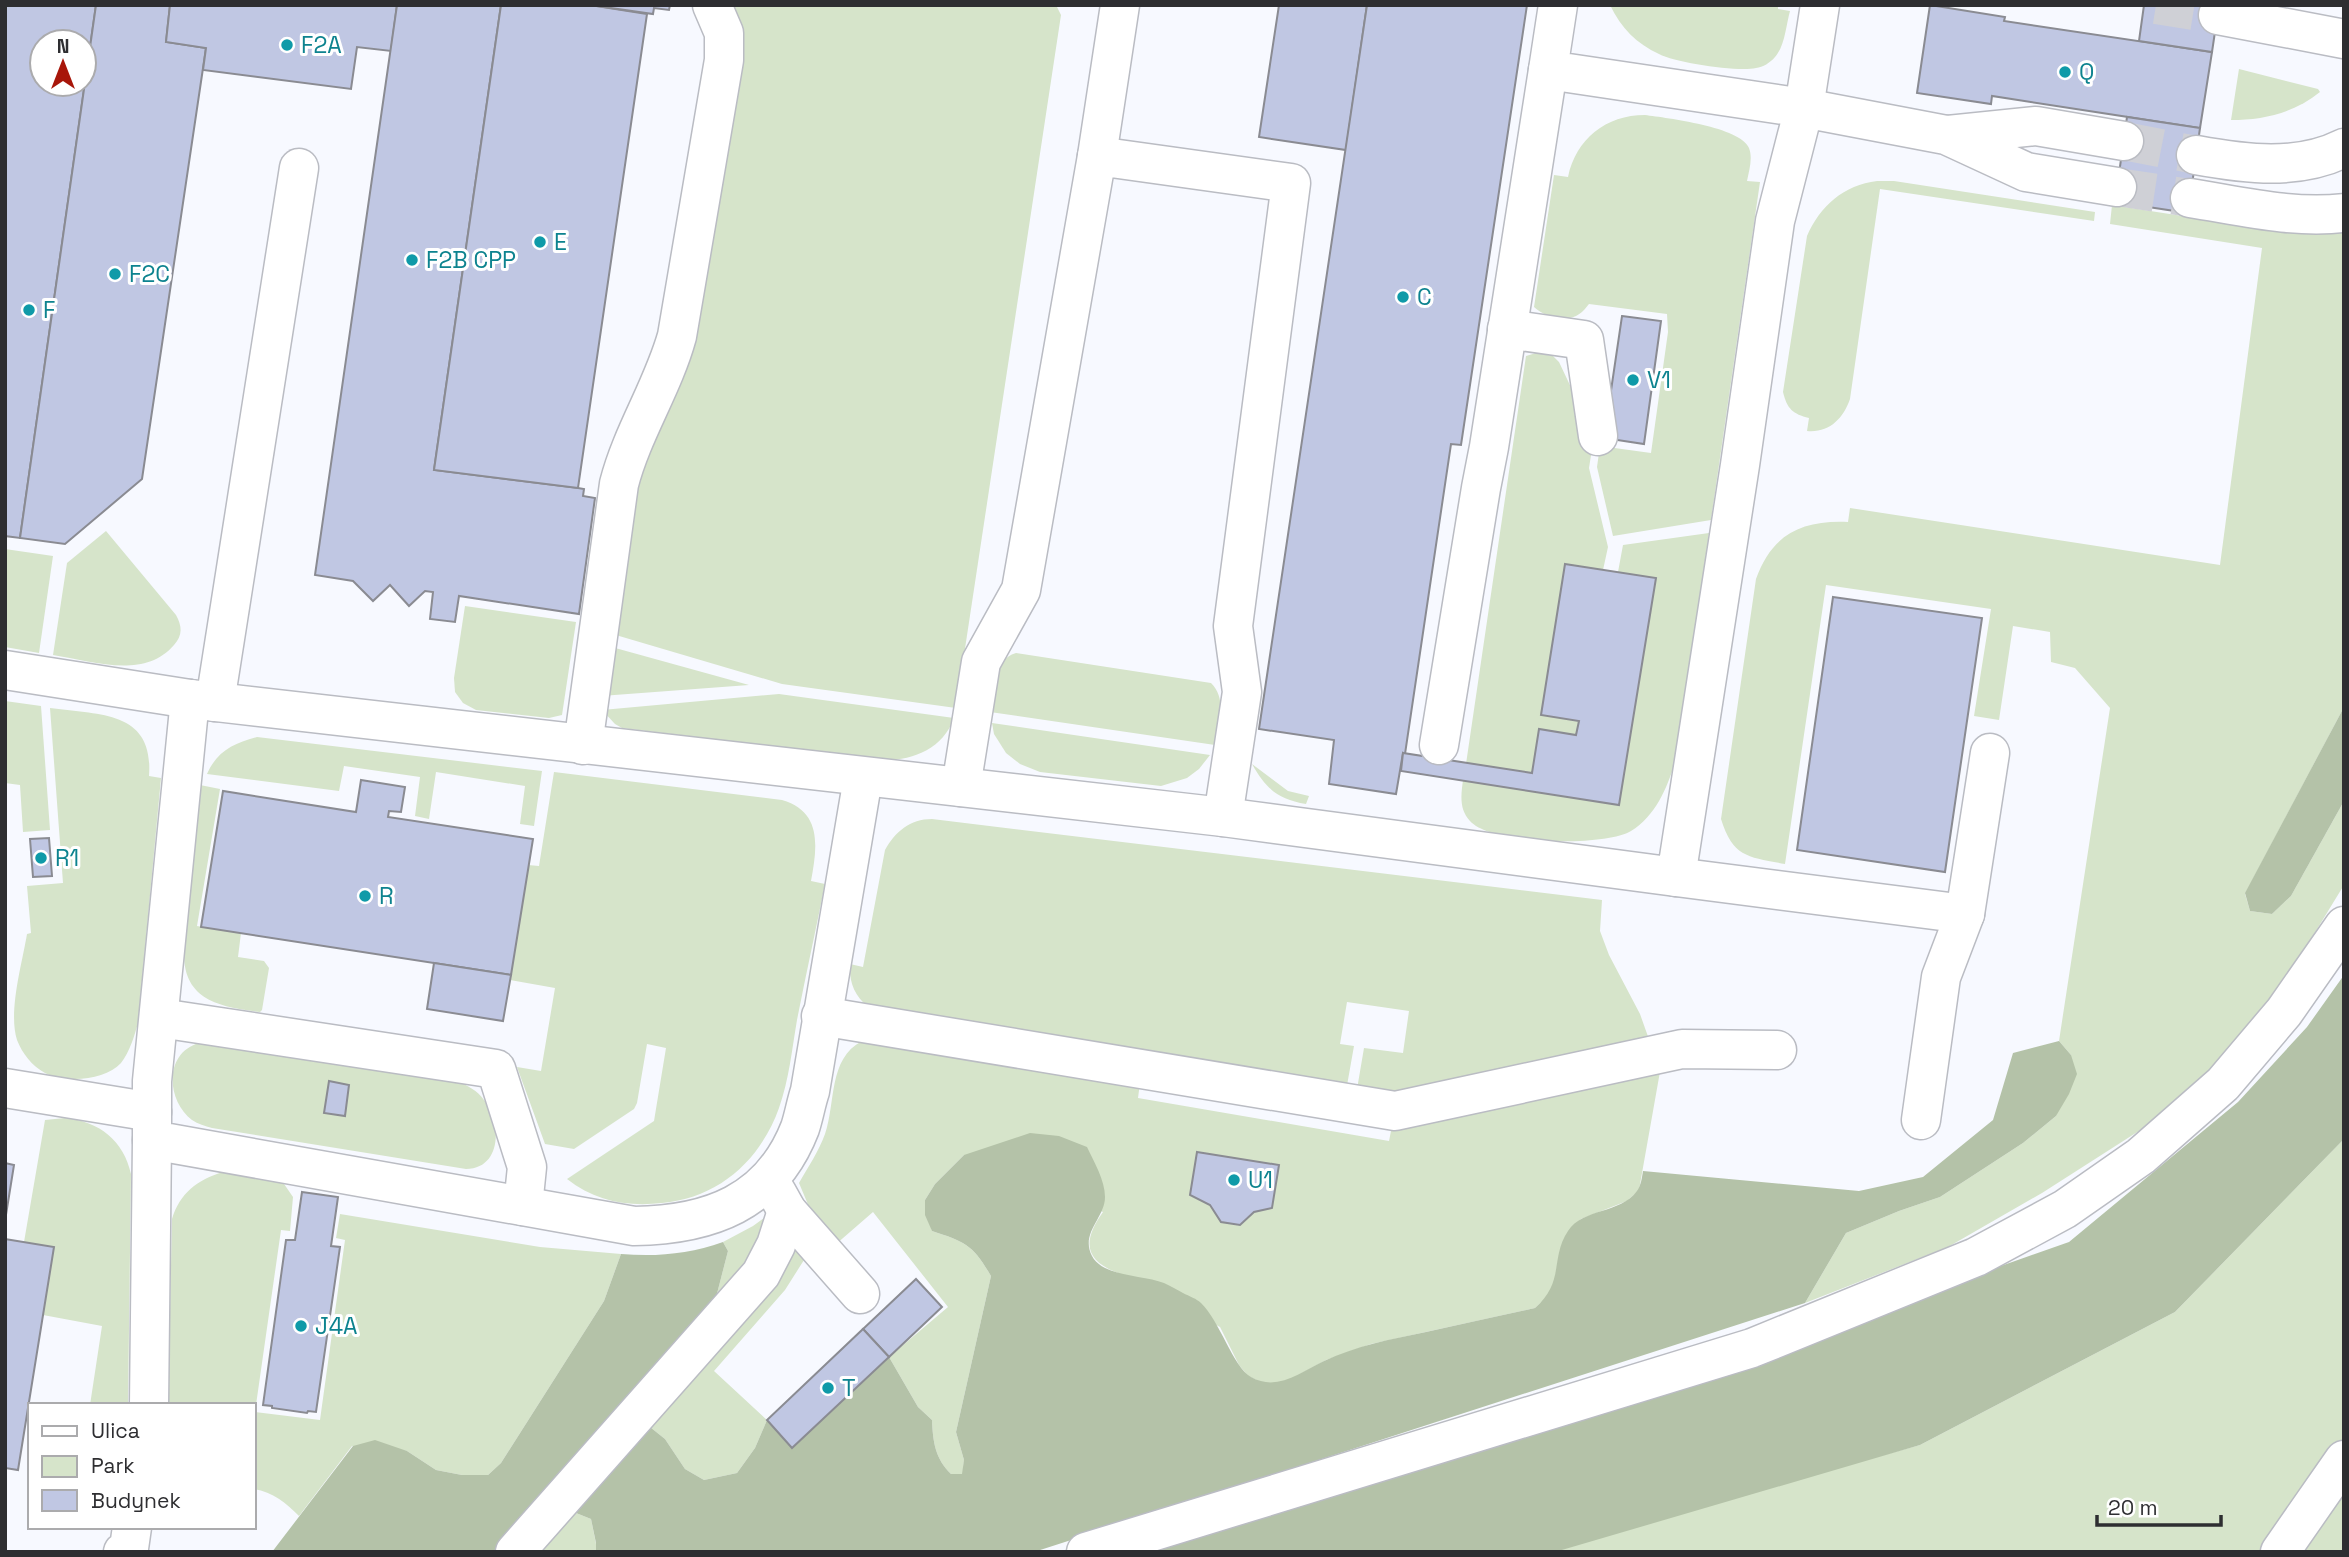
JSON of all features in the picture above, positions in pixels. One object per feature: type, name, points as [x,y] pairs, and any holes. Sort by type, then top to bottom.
[{"type":"street","points":[[583,745],[619,484],[677,336],[724,60],[724,33],[712,5]]},
{"type":"street","points":[[961,787],[981,662],[1021,590],[1097,156],[1120,5]]},
{"type":"street","points":[[1439,745],[1558,5]]},
{"type":"street","points":[[1676,877],[1775,221],[1804,108],[1821,5]]},
{"type":"street","points":[[2218,15],[2333,27]]},
{"type":"street","points":[[1548,70],[1804,108],[1946,135],[2026,172],[2117,187]]},
{"type":"street","points":[[1946,135],[2036,126],[2123,141]]},
{"type":"street","points":[[2196,155],[2287,164],[2327,157],[2344,148]]},
{"type":"street","points":[[1097,156],[1291,183],[1233,626],[1242,692],[1223,817]]},
{"type":"street","points":[[149,1403],[152,1082],[203,701],[299,168]]},
{"type":"street","points":[[2190,198],[2291,214],[2325,216],[2344,213]]},
{"type":"street","points":[[1507,329],[1584,340],[1598,436]]},
{"type":"street","points":[[5,670],[203,701],[1223,817],[1965,914]]},
{"type":"street","points":[[1921,1120],[1941,977],[1965,914],[1990,753]]},
{"type":"street","points":[[515,1552],[761,1274],[776,1245],[778,1195],[785,1157],[800,1128],[810,1091],[863,778]]},
{"type":"street","points":[[1086,1552],[1752,1348],[1976,1257],[2066,1209],[2141,1156],[2223,1084],[2284,1012],[2344,926]]},
{"type":"street","points":[[821,1016],[1395,1111],[1682,1049],[1777,1049]]},
{"type":"street","points":[[160,1018],[496,1069],[527,1167],[523,1206]]},
{"type":"street","points":[[5,1088],[152,1126],[523,1206],[634,1226],[666,1226],[721,1213],[750,1197],[778,1195]]},
{"type":"street","points":[[778,1195],[860,1294]]},
{"type":"street","points":[[2280,1552],[2344,1460]]},
{"type":"street","points":[[123,1552],[129,1548],[132,1529]]},
{"type":"green space","points":[[724,5],[1056,5],[1061,15],[956,708],[782,684],[609,633]]},
{"type":"green space","points":[[1610,5],[1778,5],[1778,9],[1790,11],[1783,41],[1773,59],[1759,67],[1736,69],[1679,61],[1651,50],[1630,34]]},
{"type":"green space","points":[[2239,69],[2318,89],[2320,92],[2300,105],[2278,114],[2231,120]]},
{"type":"green space","points":[[1645,115],[1702,125],[1732,134],[1749,148],[1751,160],[1747,181],[1760,182],[1711,520],[1613,536],[1597,467],[1600,446],[1651,453],[1668,332],[1667,314],[1589,304],[1576,316],[1560,318],[1534,307],[1554,175],[1568,177],[1578,151],[1595,132],[1618,119]]},
{"type":"green space","points":[[1877,181],[1894,181],[2095,212],[2094,221],[1880,189],[1850,399],[1834,423],[1822,430],[1807,431],[1809,418],[1792,410],[1786,403],[1783,392],[1807,236],[1826,206],[1854,187]]},
{"type":"green space","points":[[2112,205],[2292,233],[2344,232],[2344,707],[2245,894],[2250,911],[2272,914],[2291,896],[2344,801],[2344,885],[2270,1006],[2211,1070],[2142,1129],[2042,1193],[1948,1247],[1805,1303],[1846,1233],[1940,1197],[2023,1143],[2056,1116],[2071,1055],[2059,1041],[2110,708],[2075,668],[2051,662],[2050,632],[2013,626],[1999,720],[1974,716],[1991,609],[1826,585],[1785,864],[1752,857],[1737,849],[1731,842],[1721,819],[1756,579],[1771,551],[1780,541],[1803,527],[1848,522],[1850,508],[2220,565],[2262,248],[2110,224]]},
{"type":"green space","points":[[1536,353],[1553,356],[1559,362],[1594,436],[1589,468],[1608,547],[1603,570],[1565,564],[1541,715],[1579,721],[1576,735],[1539,729],[1532,773],[1466,764],[1526,356]]},
{"type":"green space","points":[[106,531],[176,615],[179,623],[181,630],[174,645],[162,656],[148,662],[133,665],[101,664],[53,655],[67,563]]},
{"type":"green space","points":[[1709,533],[1676,759],[1665,790],[1654,809],[1631,831],[1597,840],[1523,839],[1482,829],[1470,821],[1462,807],[1463,780],[1619,804],[1656,579],[1618,572],[1623,545]]},
{"type":"green space","points":[[5,549],[53,556],[39,653],[5,647]]},
{"type":"green space","points":[[465,606],[576,622],[562,715],[549,718],[476,710],[463,703],[455,692],[454,678]]},
{"type":"green space","points":[[608,646],[749,685],[601,696]]},
{"type":"green space","points":[[1016,653],[1211,683],[1221,705],[1215,745],[990,712],[998,669],[1002,662]]},
{"type":"green space","points":[[779,694],[954,718],[943,737],[927,750],[907,758],[885,760],[622,728],[602,710]]},
{"type":"green space","points":[[5,701],[41,706],[50,830],[23,832],[20,785],[5,783]]},
{"type":"green space","points":[[2344,707],[2344,801],[2291,896],[2272,914],[2250,911],[2245,893]]},
{"type":"green space","points":[[50,708],[104,715],[133,727],[143,739],[148,754],[149,776],[161,778],[138,1023],[121,1063],[105,1074],[74,1079],[45,1073],[32,1063],[17,1040],[14,1016],[27,934],[31,933],[27,886],[63,883]]},
{"type":"green space","points":[[992,723],[1210,755],[1199,769],[1187,778],[1161,786],[1040,772],[1020,764],[1006,753],[994,734]]},
{"type":"green space","points":[[257,737],[542,771],[534,826],[520,824],[525,786],[436,772],[429,819],[415,816],[420,777],[344,766],[339,791],[207,774],[216,759],[227,749]]},
{"type":"green space","points":[[1252,764],[1288,791],[1309,796],[1306,804],[1274,792]]},
{"type":"green space","points":[[554,772],[782,800],[805,813],[811,822],[815,856],[811,881],[825,884],[788,1075],[779,1108],[761,1144],[748,1160],[719,1185],[701,1194],[662,1203],[624,1203],[589,1193],[567,1179],[654,1121],[666,1048],[647,1044],[634,1109],[574,1149],[545,1144],[517,1067],[541,1071],[555,988],[510,980],[528,865],[539,866]]},
{"type":"green space","points":[[200,785],[220,789],[197,926],[241,933],[238,957],[264,961],[269,968],[260,1012],[233,1008],[208,999],[191,983],[186,970],[184,954]]},
{"type":"green space","points":[[932,819],[1602,900],[1600,931],[1609,955],[1640,1014],[1651,1045],[1397,1101],[1356,1095],[1364,1048],[1403,1053],[1409,1011],[1347,1002],[1340,1044],[1354,1046],[1346,1091],[868,1007],[853,988],[850,964],[863,967],[885,850],[893,838],[910,824]]},
{"type":"green space","points":[[2344,975],[2344,1139],[2175,1312],[1920,1445],[1555,1552],[1131,1552],[2069,1242],[2238,1102],[2307,1027]]},
{"type":"green space","points":[[862,1041],[1140,1083],[1138,1098],[1389,1141],[1393,1121],[1661,1066],[1639,1190],[1627,1201],[1581,1219],[1560,1250],[1554,1284],[1546,1298],[1535,1308],[1371,1344],[1326,1360],[1278,1383],[1263,1383],[1248,1376],[1239,1365],[1220,1327],[1098,1262],[1090,1248],[1090,1240],[1096,1222],[1103,1212],[964,1155],[935,1184],[925,1200],[932,1231],[968,1246],[991,1276],[956,1432],[964,1460],[963,1474],[951,1474],[941,1462],[936,1449],[932,1420],[918,1407],[889,1357],[948,1307],[873,1212],[835,1245],[817,1226],[799,1183],[825,1134],[838,1070],[851,1049]]},
{"type":"green space","points":[[2059,1041],[2071,1055],[2077,1074],[2056,1116],[2023,1143],[1940,1197],[1846,1233],[1805,1303],[1034,1552],[596,1552],[591,1519],[571,1511],[645,1423],[665,1439],[685,1469],[704,1480],[737,1473],[755,1448],[767,1420],[793,1447],[889,1357],[918,1407],[932,1420],[934,1443],[941,1462],[951,1474],[962,1474],[964,1460],[956,1432],[991,1276],[968,1246],[932,1231],[925,1215],[925,1200],[935,1184],[964,1155],[1030,1133],[1059,1136],[1087,1147],[1105,1191],[1104,1205],[1089,1240],[1089,1248],[1097,1263],[1114,1272],[1156,1280],[1197,1300],[1208,1311],[1244,1372],[1261,1381],[1270,1382],[1289,1379],[1324,1361],[1361,1347],[1535,1308],[1550,1289],[1559,1251],[1568,1231],[1583,1218],[1630,1198],[1638,1189],[1643,1171],[1859,1191],[1923,1177],[1993,1120],[2013,1053]]},
{"type":"green space","points":[[199,1043],[457,1081],[479,1094],[490,1109],[496,1132],[492,1153],[487,1161],[478,1167],[466,1169],[202,1125],[183,1111],[177,1101],[173,1078],[179,1056]]},
{"type":"green space","points":[[65,1118],[99,1128],[116,1143],[128,1162],[131,1174],[128,1403],[90,1403],[102,1326],[43,1315],[54,1247],[24,1242],[45,1120]]},
{"type":"green space","points":[[2344,1139],[2344,1552],[1543,1552],[1920,1445],[2175,1312]]},
{"type":"green space","points":[[230,1172],[282,1181],[293,1197],[290,1231],[281,1230],[256,1405],[168,1403],[172,1219],[185,1195],[205,1179]]},
{"type":"green space","points":[[340,1214],[540,1247],[621,1254],[604,1301],[501,1463],[488,1475],[462,1475],[436,1470],[407,1451],[352,1446],[299,1516],[279,1499],[256,1490],[256,1412],[320,1420],[345,1240],[336,1238]]},
{"type":"green space","points":[[768,1215],[761,1245],[712,1313],[728,1251],[723,1242]]},
{"type":"green space","points":[[723,1242],[728,1251],[712,1313],[500,1552],[272,1552],[353,1446],[375,1440],[407,1451],[436,1470],[462,1475],[488,1475],[501,1463],[604,1301],[621,1254],[673,1254]]},
{"type":"green space","points":[[797,1246],[804,1260],[785,1290],[714,1371],[767,1420],[755,1448],[737,1473],[704,1480],[685,1469],[665,1439],[645,1423]]},
{"type":"green space","points":[[571,1511],[591,1519],[596,1552],[534,1552]]},
{"type":"building","name":"F","points":[[5,5],[96,5],[93,28],[28,28],[28,98],[83,98],[20,538],[5,536]]},
{"type":"building","name":"F2C","points":[[96,5],[170,5],[166,42],[206,48],[142,479],[65,544],[20,538],[83,98],[98,98],[98,28],[93,28]]},
{"type":"building","name":"F2A","points":[[170,5],[397,5],[391,51],[357,47],[351,89],[203,70],[206,48],[166,42]]},
{"type":"building","name":"F2B CPP","points":[[397,5],[501,5],[434,470],[584,489],[583,496],[595,498],[579,614],[459,596],[455,622],[430,619],[433,592],[425,591],[409,606],[390,585],[373,601],[353,581],[315,575]]},
{"type":"building","name":"E","points":[[501,5],[590,5],[647,14],[578,488],[434,470]]},
{"type":"building","points":[[590,5],[670,5],[669,10],[654,8],[653,14]]},
{"type":"building","points":[[1279,5],[1367,5],[1346,150],[1259,137]]},
{"type":"building","name":"C","points":[[1367,5],[1527,5],[1461,445],[1451,444],[1405,754],[1403,753],[1396,794],[1329,784],[1334,740],[1259,729]]},
{"type":"building","name":"Q","points":[[1930,5],[2005,17],[2004,21],[2212,52],[2200,128],[1992,96],[1991,104],[1917,93]]},
{"type":"building","points":[[2144,5],[2219,5],[2212,52],[2139,41]]},
{"type":"building","points":[[2127,117],[2200,128],[2188,213],[2115,202]]},
{"type":"building","name":"V1","points":[[1622,316],[1661,321],[1644,444],[1604,438]]},
{"type":"building","points":[[1565,564],[1656,578],[1619,805],[1401,771],[1403,753],[1532,773],[1539,729],[1576,735],[1579,721],[1541,715]]},
{"type":"building","points":[[1833,597],[1982,618],[1945,872],[1797,850]]},
{"type":"building","name":"R","points":[[361,780],[405,787],[401,812],[389,811],[388,817],[533,839],[511,975],[201,927],[223,791],[356,812]]},
{"type":"building","name":"R1","points":[[49,838],[52,876],[33,877],[30,839]]},
{"type":"building","points":[[434,963],[511,975],[503,1021],[427,1009]]},
{"type":"building","points":[[329,1081],[349,1085],[345,1116],[324,1113]]},
{"type":"building","name":"U1","points":[[1197,1152],[1279,1165],[1272,1208],[1254,1212],[1240,1225],[1221,1222],[1210,1205],[1190,1195]]},
{"type":"building","points":[[5,1163],[14,1165],[5,1221]]},
{"type":"building","name":"J4A","points":[[302,1192],[338,1197],[331,1246],[340,1247],[316,1412],[307,1413],[263,1405],[286,1240],[295,1240]]},
{"type":"building","points":[[5,1239],[54,1247],[18,1470],[5,1468]]},
{"type":"building","points":[[916,1279],[942,1307],[889,1357],[863,1329]]},
{"type":"building","name":"T","points":[[863,1329],[889,1357],[792,1448],[767,1420]]},
{"type":"tunnel","points":[[2156,5],[2218,15]]},
{"type":"tunnel","points":[[2124,141],[2196,155]]},
{"type":"tunnel","points":[[2117,187],[2190,198]]},
{"type":"place","name":"F2A","points":[[287,45]]},
{"type":"place","name":"Q","points":[[2065,72]]},
{"type":"place","name":"E","points":[[540,242]]},
{"type":"place","name":"F2B CPP","points":[[412,260]]},
{"type":"place","name":"F2C","points":[[115,274]]},
{"type":"place","name":"C","points":[[1403,297]]},
{"type":"place","name":"F","points":[[29,310]]},
{"type":"place","name":"V1","points":[[1633,380]]},
{"type":"place","name":"R1","points":[[41,858]]},
{"type":"place","name":"R","points":[[365,896]]},
{"type":"place","name":"U1","points":[[1234,1180]]},
{"type":"place","name":"J4A","points":[[301,1326]]},
{"type":"place","name":"T","points":[[828,1388]]}]
